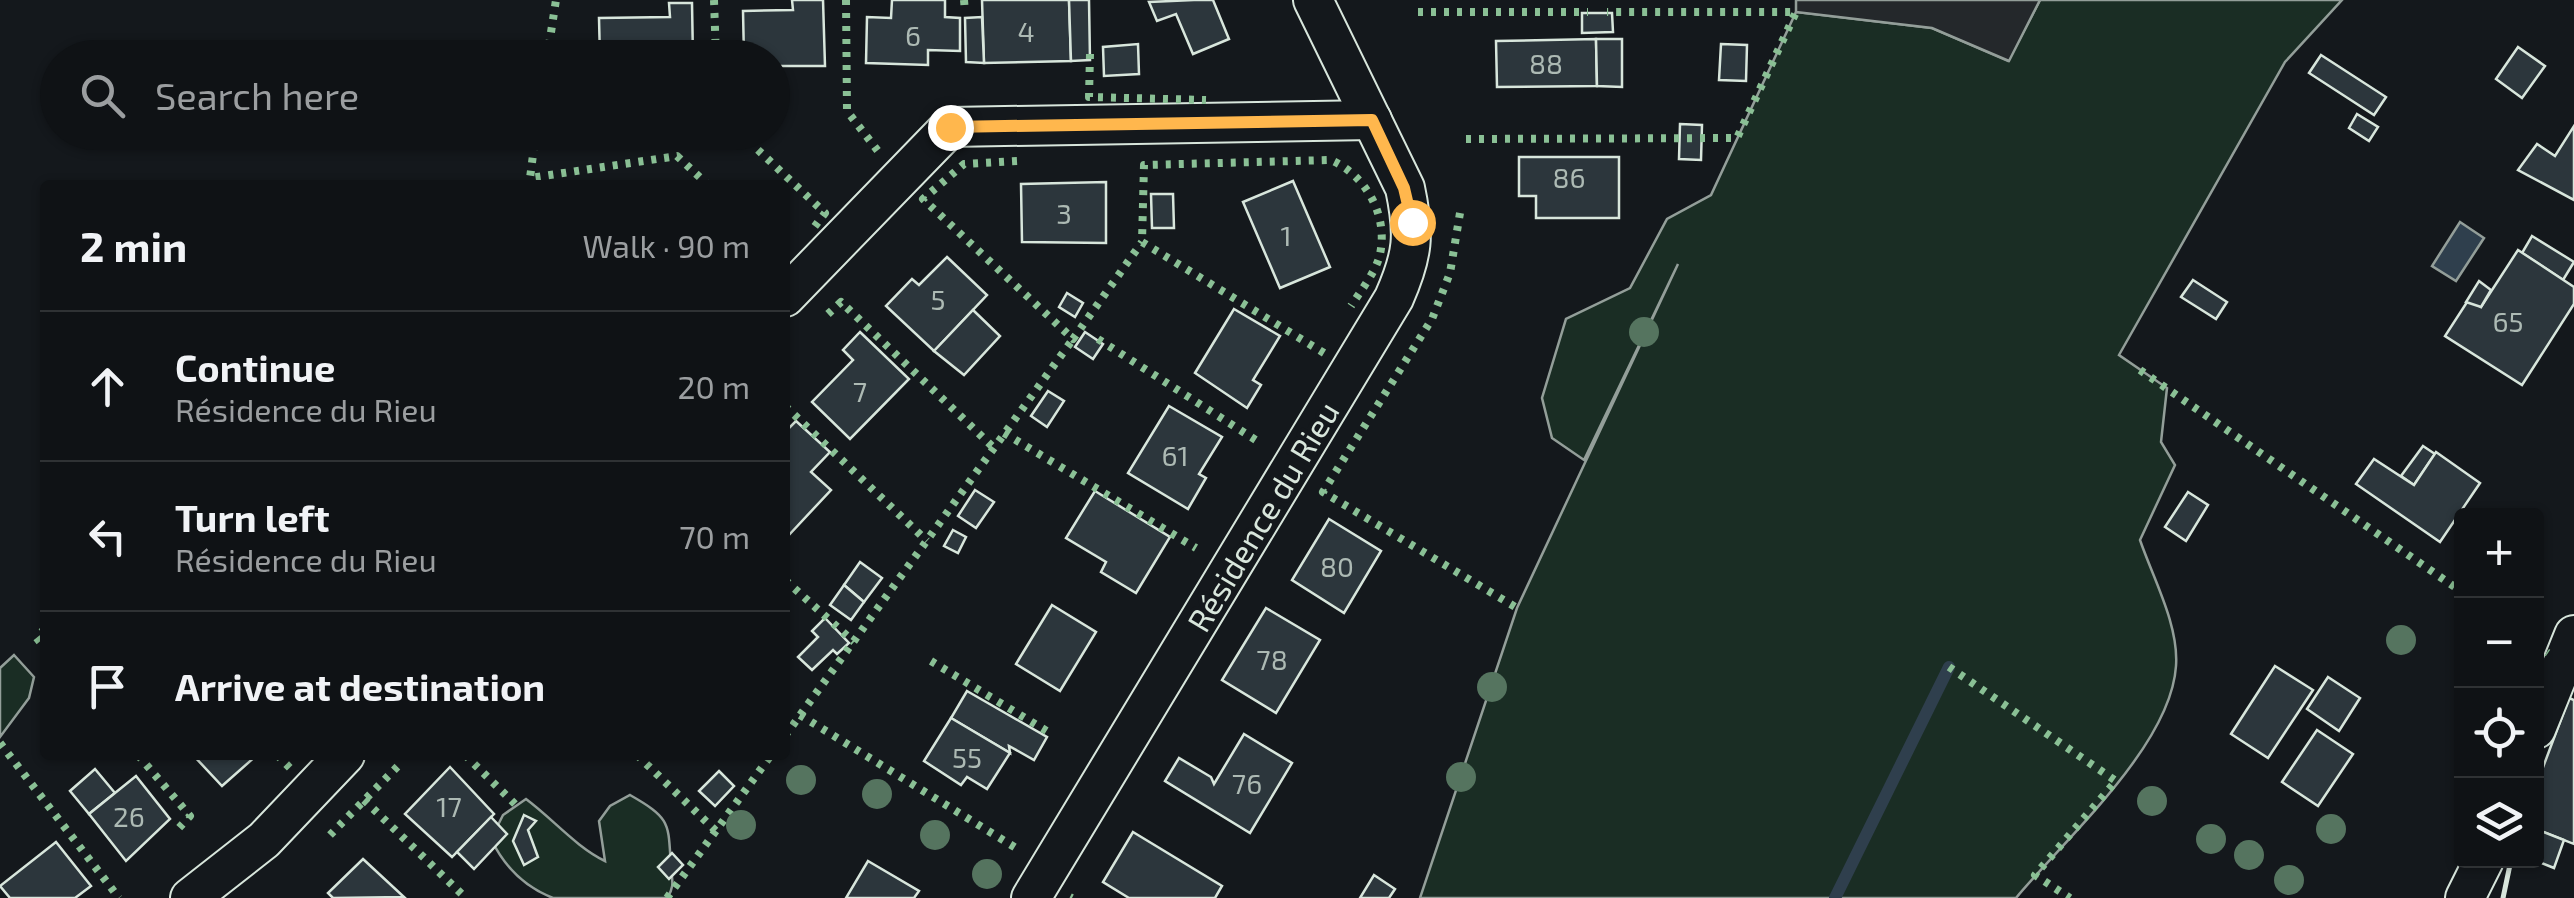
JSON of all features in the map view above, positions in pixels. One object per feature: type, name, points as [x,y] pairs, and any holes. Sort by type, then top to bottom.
[{"type":"street","name":"Résidence du Rieu","points":[[1031,898],[1394,298],[1412,258],[1412,222],[1404,188],[1312,0]]},
{"type":"street","points":[[790,293],[950,127],[1372,120]]},
{"type":"street","points":[[2544,709],[2574,635]]},
{"type":"street","points":[[190,898],[264,840],[340,760]]},
{"type":"street","points":[[2465,898],[2480,868]]},
{"type":"green space","points":[[2040,0],[2342,0],[2285,62],[2119,355],[2167,388],[2161,442],[2175,465],[2140,540],[2169,618],[2176,666],[2170,696],[2136,758],[2016,898],[1420,898],[1517,608],[1678,264],[1584,460],[1552,438],[1542,398],[1566,319],[1630,288],[1667,219],[1711,195],[1796,12],[1932,28],[2008,61]]},
{"type":"green space","points":[[14,655],[34,677],[29,698],[0,737],[0,668]]},
{"type":"green space","points":[[630,795],[654,810],[668,831],[672,883],[667,898],[553,898],[516,874],[491,839],[503,815],[526,799],[574,841],[605,861],[599,821],[610,806]]},
{"type":"shaded area","points":[[1796,0],[2040,0],[2009,61],[1932,28],[1796,12]]},
{"type":"water","points":[[2460,222],[2484,238],[2456,281],[2432,266]]},
{"type":"building","points":[[792,0],[823,0],[825,66],[790,66],[790,40],[744,40],[743,11],[793,10]]},
{"type":"building","points":[[892,0],[945,0],[945,17],[960,18],[960,51],[928,50],[928,65],[866,63],[867,17],[891,18]]},
{"type":"building","points":[[982,0],[1069,0],[1071,61],[984,63]]},
{"type":"building","points":[[1069,0],[1089,0],[1090,60],[1071,61]]},
{"type":"building","points":[[1213,0],[1229,39],[1193,54],[1176,14],[1157,21],[1149,2]]},
{"type":"building","points":[[669,3],[692,3],[693,40],[600,40],[599,18],[670,17]]},
{"type":"building","points":[[1582,13],[1612,13],[1613,32],[1582,33]]},
{"type":"building","points":[[982,17],[984,63],[966,62],[965,18]]},
{"type":"building","points":[[1596,39],[1597,86],[1497,87],[1496,41]]},
{"type":"building","points":[[1596,39],[1622,39],[1622,87],[1597,86]]},
{"type":"building","points":[[1138,44],[1139,74],[1104,76],[1103,47]]},
{"type":"building","points":[[1721,44],[1747,45],[1746,81],[1719,80]]},
{"type":"building","points":[[2518,47],[2545,66],[2522,98],[2496,79]]},
{"type":"building","points":[[2321,55],[2386,97],[2374,115],[2309,73]]},
{"type":"building","points":[[2357,114],[2378,127],[2369,141],[2349,128]]},
{"type":"building","points":[[1680,124],[1702,125],[1701,160],[1679,159]]},
{"type":"building","points":[[2574,126],[2574,200],[2518,170],[2537,144],[2555,156]]},
{"type":"building","points":[[1519,157],[1619,157],[1619,218],[1536,218],[1536,196],[1519,196]]},
{"type":"building","points":[[1293,181],[1330,267],[1280,288],[1243,202]]},
{"type":"building","points":[[1106,182],[1106,243],[1022,242],[1021,184]]},
{"type":"building","points":[[1151,194],[1173,194],[1174,228],[1152,228]]},
{"type":"building","points":[[2532,236],[2574,262],[2563,280],[2522,253]]},
{"type":"building","points":[[2518,250],[2574,287],[2574,304],[2522,385],[2445,336],[2469,299],[2481,307]]},
{"type":"building","points":[[947,257],[987,295],[934,351],[886,306],[912,279],[919,285]]},
{"type":"building","points":[[2193,280],[2227,302],[2216,319],[2181,297]]},
{"type":"building","points":[[2479,281],[2491,290],[2481,307],[2466,302]]},
{"type":"building","points":[[1067,293],[1083,303],[1075,317],[1059,307]]},
{"type":"building","points":[[1234,309],[1280,336],[1253,380],[1261,385],[1247,408],[1195,373]]},
{"type":"building","points":[[973,310],[1000,336],[964,375],[934,351]]},
{"type":"building","points":[[860,332],[909,379],[850,439],[812,402],[853,360],[843,350]]},
{"type":"building","points":[[1085,332],[1103,344],[1093,359],[1075,347]]},
{"type":"building","points":[[1048,391],[1064,401],[1047,427],[1031,416]]},
{"type":"building","points":[[1169,406],[1222,437],[1199,474],[1206,478],[1188,509],[1128,473]]},
{"type":"building","points":[[796,421],[830,452],[811,472],[831,490],[790,534],[790,427]]},
{"type":"building","points":[[2423,446],[2435,454],[2414,485],[2401,476]]},
{"type":"building","points":[[2436,452],[2480,483],[2463,508],[2454,508],[2454,521],[2440,542],[2356,484],[2374,459],[2414,485]]},
{"type":"building","points":[[975,490],[994,502],[976,528],[958,516]]},
{"type":"building","points":[[1095,491],[1170,537],[1136,593],[1101,572],[1106,562],[1066,538]]},
{"type":"building","points":[[2188,492],[2208,505],[2186,541],[2165,527]]},
{"type":"building","points":[[1329,519],[1381,551],[1344,613],[1292,580]]},
{"type":"building","points":[[953,530],[966,537],[958,553],[944,546]]},
{"type":"building","points":[[860,562],[882,578],[864,602],[844,585]]},
{"type":"building","points":[[844,585],[864,602],[851,620],[830,605]]},
{"type":"building","points":[[1052,605],[1096,632],[1060,691],[1016,664]]},
{"type":"building","points":[[1266,608],[1320,640],[1276,713],[1222,680]]},
{"type":"building","points":[[825,618],[849,643],[837,654],[833,650],[812,670],[798,657],[818,637],[812,631]]},
{"type":"building","points":[[2275,666],[2313,690],[2268,758],[2231,734]]},
{"type":"building","points":[[2328,677],[2360,698],[2339,731],[2307,709]]},
{"type":"building","points":[[967,691],[1047,737],[1034,760],[1009,746],[1010,753],[951,718]]},
{"type":"building","points":[[2569,698],[2574,700],[2574,844],[2544,832],[2544,765]]},
{"type":"building","points":[[951,718],[1010,753],[987,789],[967,777],[961,785],[924,761]]},
{"type":"building","points":[[2317,730],[2353,754],[2318,806],[2282,782]]},
{"type":"building","points":[[1244,734],[1292,763],[1250,833],[1165,781],[1179,758],[1211,777],[1214,784]]},
{"type":"building","points":[[198,760],[251,760],[222,786]]},
{"type":"building","points":[[450,767],[494,814],[452,857],[405,814]]},
{"type":"building","points":[[95,769],[115,793],[89,814],[70,791]]},
{"type":"building","points":[[719,771],[734,786],[715,806],[699,791]]},
{"type":"building","points":[[136,776],[170,819],[126,861],[89,814]]},
{"type":"building","points":[[524,815],[536,821],[528,830],[538,857],[524,865],[513,841]]},
{"type":"building","points":[[491,817],[507,834],[474,869],[457,852]]},
{"type":"building","points":[[1133,832],[1222,886],[1215,898],[1129,898],[1103,882]]},
{"type":"building","points":[[2544,832],[2564,840],[2554,868],[2544,864]]},
{"type":"building","points":[[56,842],[91,886],[75,898],[10,898],[0,886]]},
{"type":"building","points":[[672,853],[683,865],[669,879],[658,867]]},
{"type":"building","points":[[363,859],[404,897],[333,898],[328,893]]},
{"type":"building","points":[[868,861],[919,891],[914,898],[846,898]]},
{"type":"building","points":[[1374,875],[1395,889],[1389,898],[1360,898]]},
{"type":"waterway","points":[[1835,898],[1949,667]]},
{"type":"hedge","points":[[550,40],[556,0]]},
{"type":"hedge","points":[[714,0],[715,40]]},
{"type":"hedge","points":[[846,0],[847,111],[881,155]]},
{"type":"hedge","points":[[964,0],[965,12]]},
{"type":"hedge","points":[[1418,12],[1588,12]]},
{"type":"hedge","points":[[1466,139],[1737,138],[1796,12],[1607,12]]},
{"type":"hedge","points":[[1090,54],[1089,97],[1206,100]]},
{"type":"hedge","points":[[534,150],[530,178],[677,156],[703,180]]},
{"type":"hedge","points":[[758,150],[790,180]]},
{"type":"hedge","points":[[1324,353],[1142,242],[1144,165],[1331,160],[1344,167],[1373,200],[1382,243],[1377,264],[1351,306]]},
{"type":"hedge","points":[[1017,161],[964,164],[923,199],[1073,339],[1142,242]]},
{"type":"hedge","points":[[790,180],[825,213],[812,230]]},
{"type":"hedge","points":[[1460,213],[1450,273],[1432,319],[1323,492],[1517,608]]},
{"type":"hedge","points":[[828,314],[841,302],[994,448]]},
{"type":"hedge","points":[[790,729],[1073,339]]},
{"type":"hedge","points":[[1098,339],[1259,442]]},
{"type":"hedge","points":[[2140,370],[2454,586]]},
{"type":"hedge","points":[[790,411],[927,541]]},
{"type":"hedge","points":[[1004,433],[1196,548]]},
{"type":"hedge","points":[[790,584],[854,642]]},
{"type":"hedge","points":[[40,633],[36,637],[40,642]]},
{"type":"hedge","points":[[2544,650],[2548,653]]},
{"type":"hedge","points":[[931,661],[1050,733]]},
{"type":"hedge","points":[[1949,667],[2116,781],[2035,875],[2070,898]]},
{"type":"hedge","points":[[800,715],[1016,848]]},
{"type":"hedge","points":[[0,743],[119,898]]},
{"type":"hedge","points":[[142,760],[190,816],[177,830]]},
{"type":"hedge","points":[[282,760],[293,771]]},
{"type":"hedge","points":[[470,760],[517,806]]},
{"type":"hedge","points":[[642,760],[716,831]]},
{"type":"hedge","points":[[667,898],[767,760]]},
{"type":"hedge","points":[[330,835],[398,766]]},
{"type":"hedge","points":[[364,800],[466,898]]},
{"type":"wall","points":[[2503,898],[2509,868]]},
{"type":"route","points":[[950,127],[1372,120],[1404,188],[1412,222]]}]
